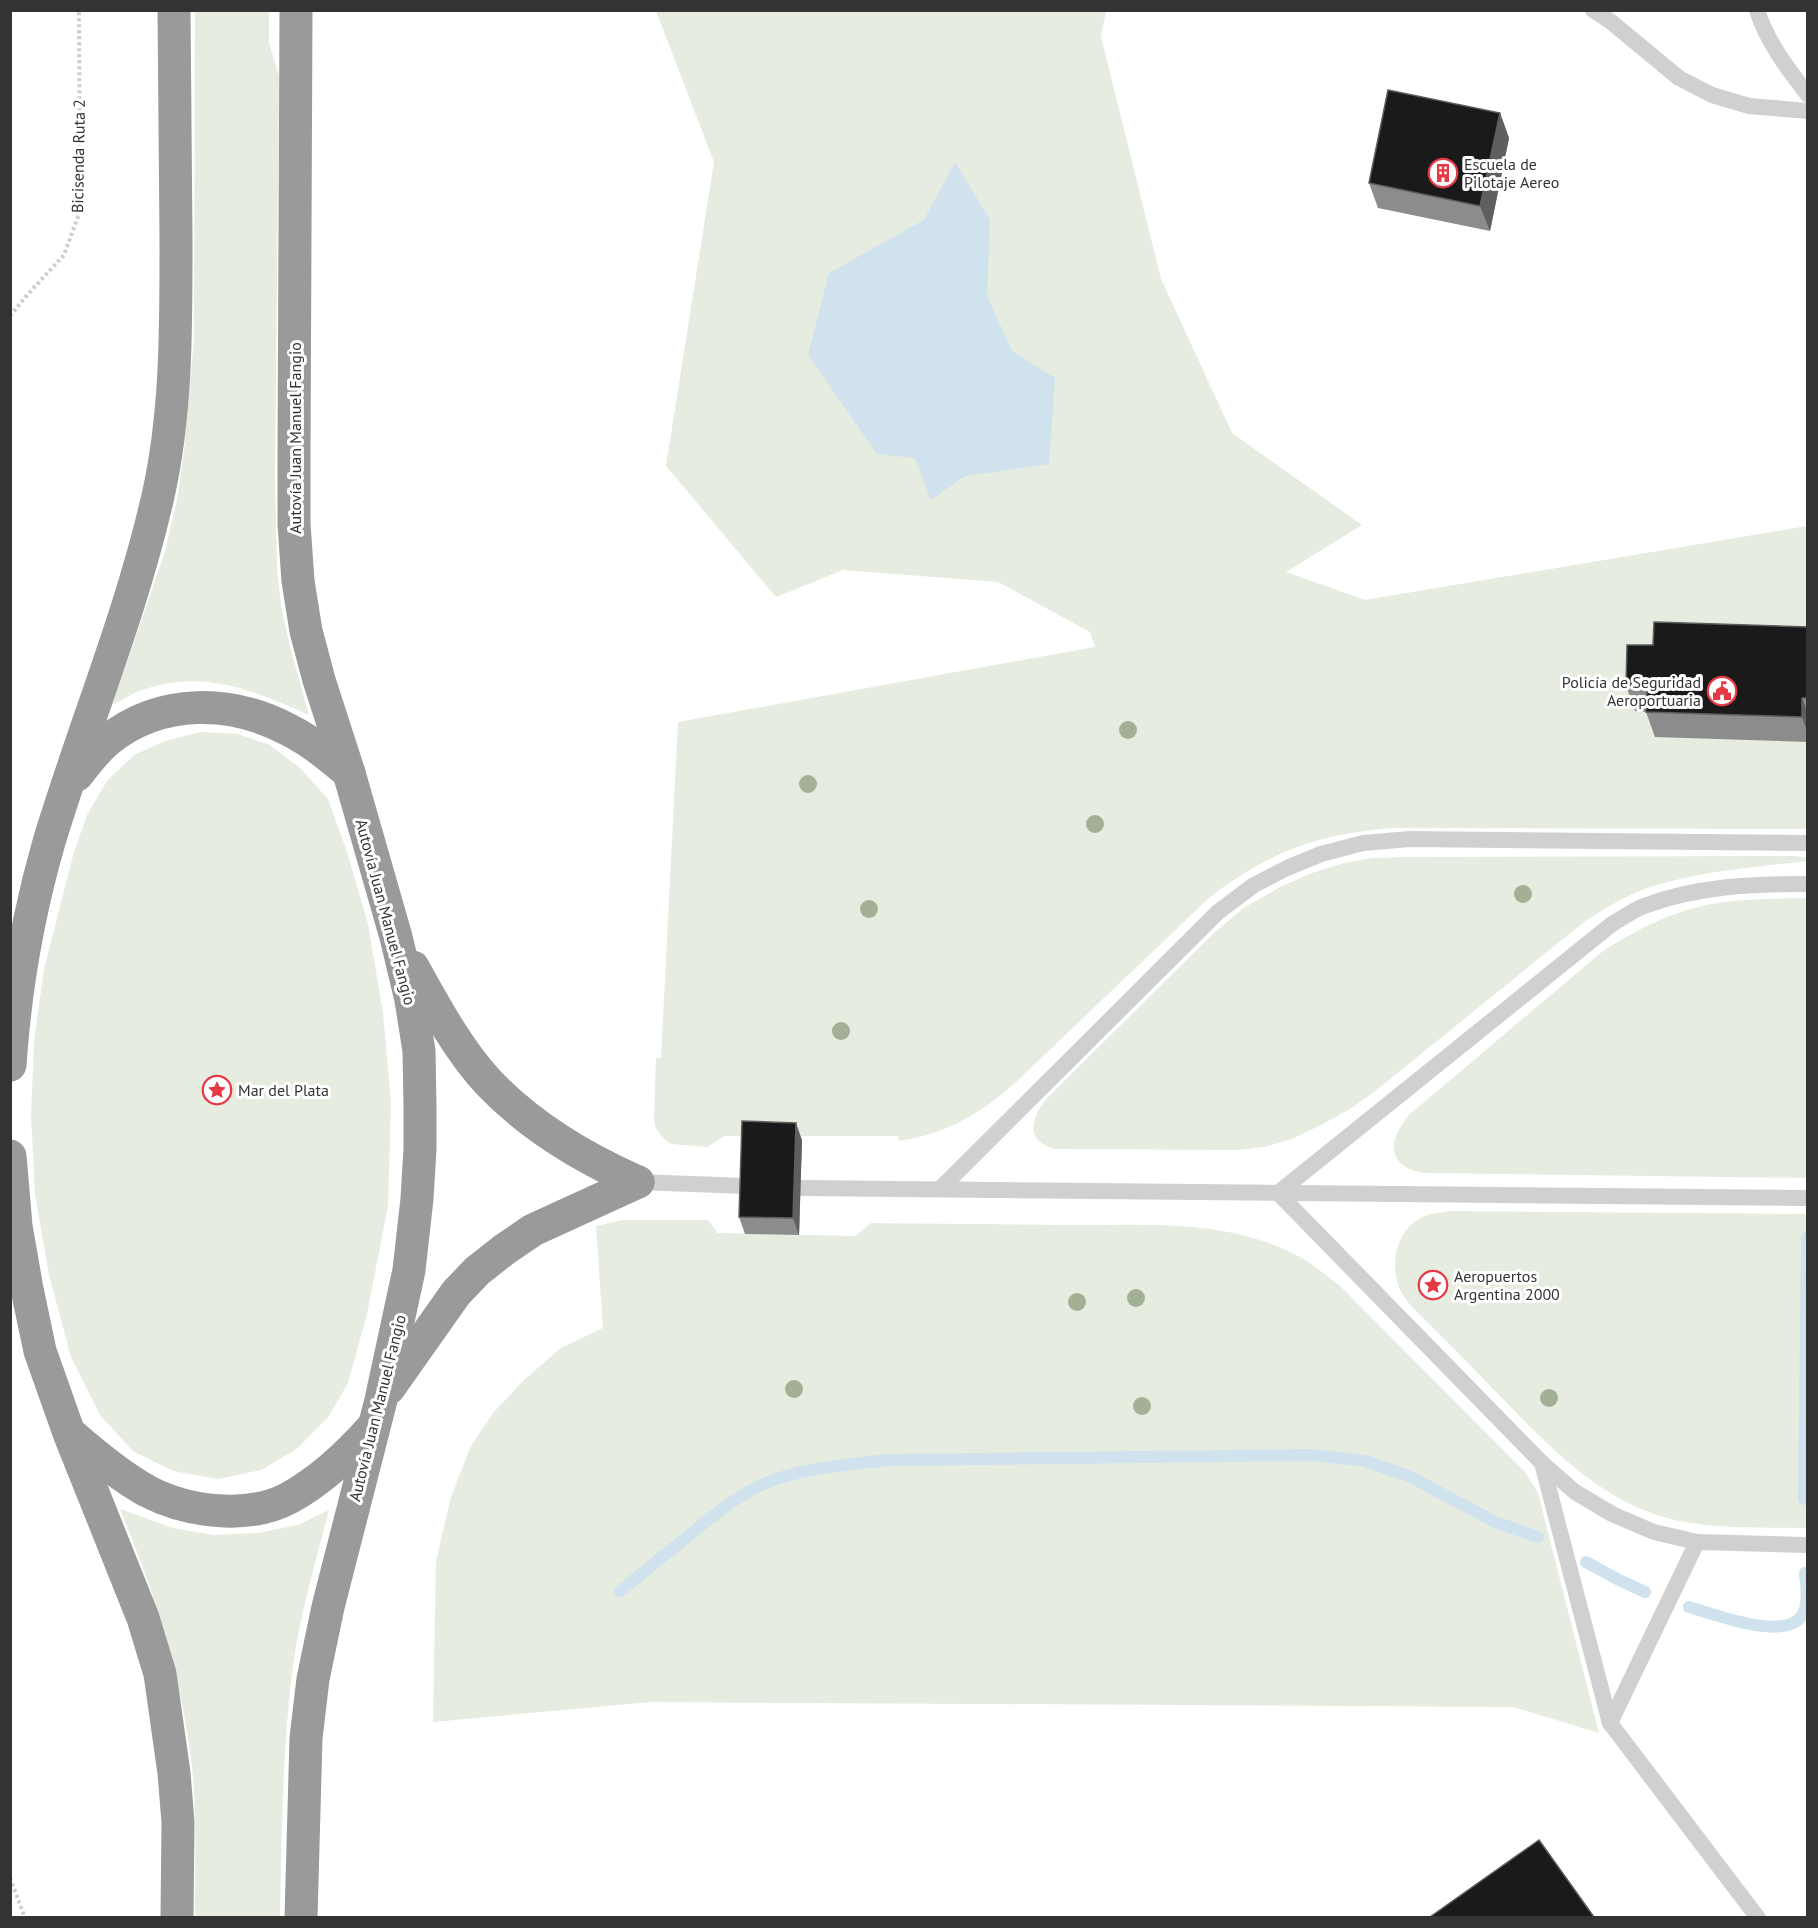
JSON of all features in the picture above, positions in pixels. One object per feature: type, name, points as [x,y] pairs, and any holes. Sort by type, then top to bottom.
[{"type":"highway","points":[[10,1065],[20,971],[34,899],[49,841],[126,616],[159,492],[169,426],[176,336],[174,10]]},
{"type":"highway","name":"Autovía Juan Manuel Fangio","points":[[296,10],[294,457],[298,581],[306,631],[319,680],[349,773],[396,937],[411,999],[419,1051],[420,1149],[410,1270],[378,1413],[328,1606],[313,1679],[306,1738],[301,1917]]},
{"type":"highway","points":[[67,788],[92,755],[108,740],[136,721],[174,709],[214,707],[253,714],[290,730],[321,750],[349,773]]},
{"type":"highway","points":[[396,937],[439,1014],[488,1082],[543,1130],[577,1152],[638,1182]]},
{"type":"highway","points":[[10,1156],[16,1226],[40,1351],[69,1433],[143,1618],[160,1674],[174,1773],[178,1822],[177,1917]]},
{"type":"highway","points":[[69,1433],[109,1466],[147,1491],[179,1505],[211,1510],[252,1510],[288,1499],[349,1454],[456,1293],[477,1271],[533,1230],[638,1182]]},
{"type":"lane","points":[[1593,10],[1607,16],[1679,78],[1712,95],[1749,106],[1808,111]]},
{"type":"lane","points":[[1757,10],[1769,39],[1808,95]]},
{"type":"lane","points":[[940,1189],[1218,912],[1254,885],[1321,854],[1363,843],[1410,839],[1808,843]]},
{"type":"lane","points":[[1278,1192],[1612,924],[1642,907],[1699,891],[1721,887],[1808,884]]},
{"type":"lane","points":[[638,1182],[746,1186]]},
{"type":"lane","points":[[801,1188],[1808,1198]]},
{"type":"lane","points":[[1278,1192],[1542,1463],[1575,1492],[1612,1514],[1654,1532],[1697,1542],[1808,1545]]},
{"type":"lane","points":[[1542,1463],[1610,1723],[1758,1917]]},
{"type":"lane","points":[[1610,1723],[1697,1542]]},
{"type":"path","name":"Bicisenda Ruta 2","points":[[10,316],[64,255],[80,212],[79,10]]},
{"type":"path","points":[[10,1878],[25,1917]]},
{"type":"shaded area","points":[[195,11],[269,11],[269,43],[279,76],[275,476],[277,568],[281,606],[309,715],[249,691],[209,682],[167,683],[141,690],[112,705],[165,552],[177,500],[184,452],[194,339]]},
{"type":"shaded area","points":[[656,11],[1106,11],[1101,36],[1161,279],[1232,433],[1362,525],[1286,572],[1365,600],[1807,526],[1807,829],[1393,828],[1318,840],[1253,868],[1210,897],[1015,1083],[989,1104],[947,1128],[899,1141],[898,1136],[725,1136],[707,1147],[672,1144],[665,1140],[655,1126],[654,1117],[656,1058],[661,1058],[678,722],[1095,647],[1090,632],[998,582],[843,570],[776,597],[666,466],[714,162]]},
{"type":"shaded area","points":[[200,732],[238,734],[270,745],[300,768],[328,799],[347,852],[368,924],[383,1013],[391,1102],[388,1206],[367,1314],[348,1383],[329,1416],[298,1448],[261,1470],[218,1479],[173,1471],[133,1451],[100,1415],[71,1357],[49,1275],[35,1194],[31,1116],[34,1042],[44,969],[74,852],[87,815],[107,781],[134,755],[165,741]]},
{"type":"shaded area","points":[[1796,856],[1807,858],[1807,861],[1730,870],[1672,881],[1653,886],[1617,902],[1584,922],[1374,1092],[1350,1109],[1294,1138],[1264,1147],[1237,1150],[1054,1149],[1044,1145],[1034,1133],[1035,1118],[1049,1096],[1213,934],[1242,909],[1280,887],[1312,873],[1344,863],[1373,858]]},
{"type":"shaded area","points":[[1807,898],[1807,1178],[1423,1173],[1411,1170],[1397,1158],[1394,1142],[1409,1115],[1603,951],[1654,922],[1702,906],[1747,900]]},
{"type":"shaded area","points":[[1449,1211],[1807,1214],[1807,1528],[1719,1526],[1667,1518],[1619,1498],[1577,1470],[1411,1306],[1399,1288],[1395,1272],[1396,1254],[1407,1229],[1421,1218]]},
{"type":"shaded area","points":[[623,1220],[708,1220],[718,1233],[856,1236],[871,1223],[1178,1226],[1235,1234],[1263,1241],[1297,1255],[1339,1285],[1525,1472],[1538,1493],[1599,1733],[1513,1707],[651,1702],[433,1722],[436,1561],[451,1497],[471,1446],[493,1413],[525,1379],[561,1348],[603,1328],[596,1226]]},
{"type":"shaded area","points":[[120,1509],[173,1528],[213,1535],[258,1533],[298,1525],[329,1510],[304,1607],[289,1697],[282,1823],[280,1917],[195,1917],[194,1787],[184,1713],[162,1624]]},
{"type":"water","points":[[955,162],[990,220],[987,296],[1012,351],[1055,378],[1049,464],[965,476],[931,500],[915,458],[877,454],[808,355],[829,273],[924,220]]},
{"type":"building","name":"Escuela de Pilotaje Aereo","points":[[1388,90],[1500,113],[1480,206],[1369,183]]},
{"type":"building","name":"Policía de Seguridad Aeroportuaria","points":[[1654,622],[1808,627],[1808,698],[1802,698],[1802,717],[1646,712],[1647,687],[1626,686],[1627,645],[1653,645]]},
{"type":"building","points":[[742,1121],[796,1123],[793,1218],[739,1217]]},
{"type":"building","points":[[1539,1840],[1594,1917],[1430,1917]]},
{"type":"waterway","points":[[1804,1499],[1807,1238]]},
{"type":"waterway","points":[[620,1591],[718,1512],[764,1484],[810,1470],[891,1460],[1312,1455],[1365,1461],[1409,1476],[1495,1522],[1538,1537]]},
{"type":"waterway","points":[[1586,1562],[1645,1592]]},
{"type":"waterway","points":[[1689,1607],[1749,1624],[1782,1626],[1795,1622],[1803,1614],[1807,1599],[1805,1573]]},
{"type":"place","name":"Escuela de Pilotaje Aereo","points":[[1443,173]]},
{"type":"place","name":"Policía de Seguridad Aeroportuaria","points":[[1722,691]]},
{"type":"place","name":"Mar del Plata","points":[[217,1090]]},
{"type":"place","name":"Aeropuertos Argentina 2000","points":[[1433,1285]]}]
